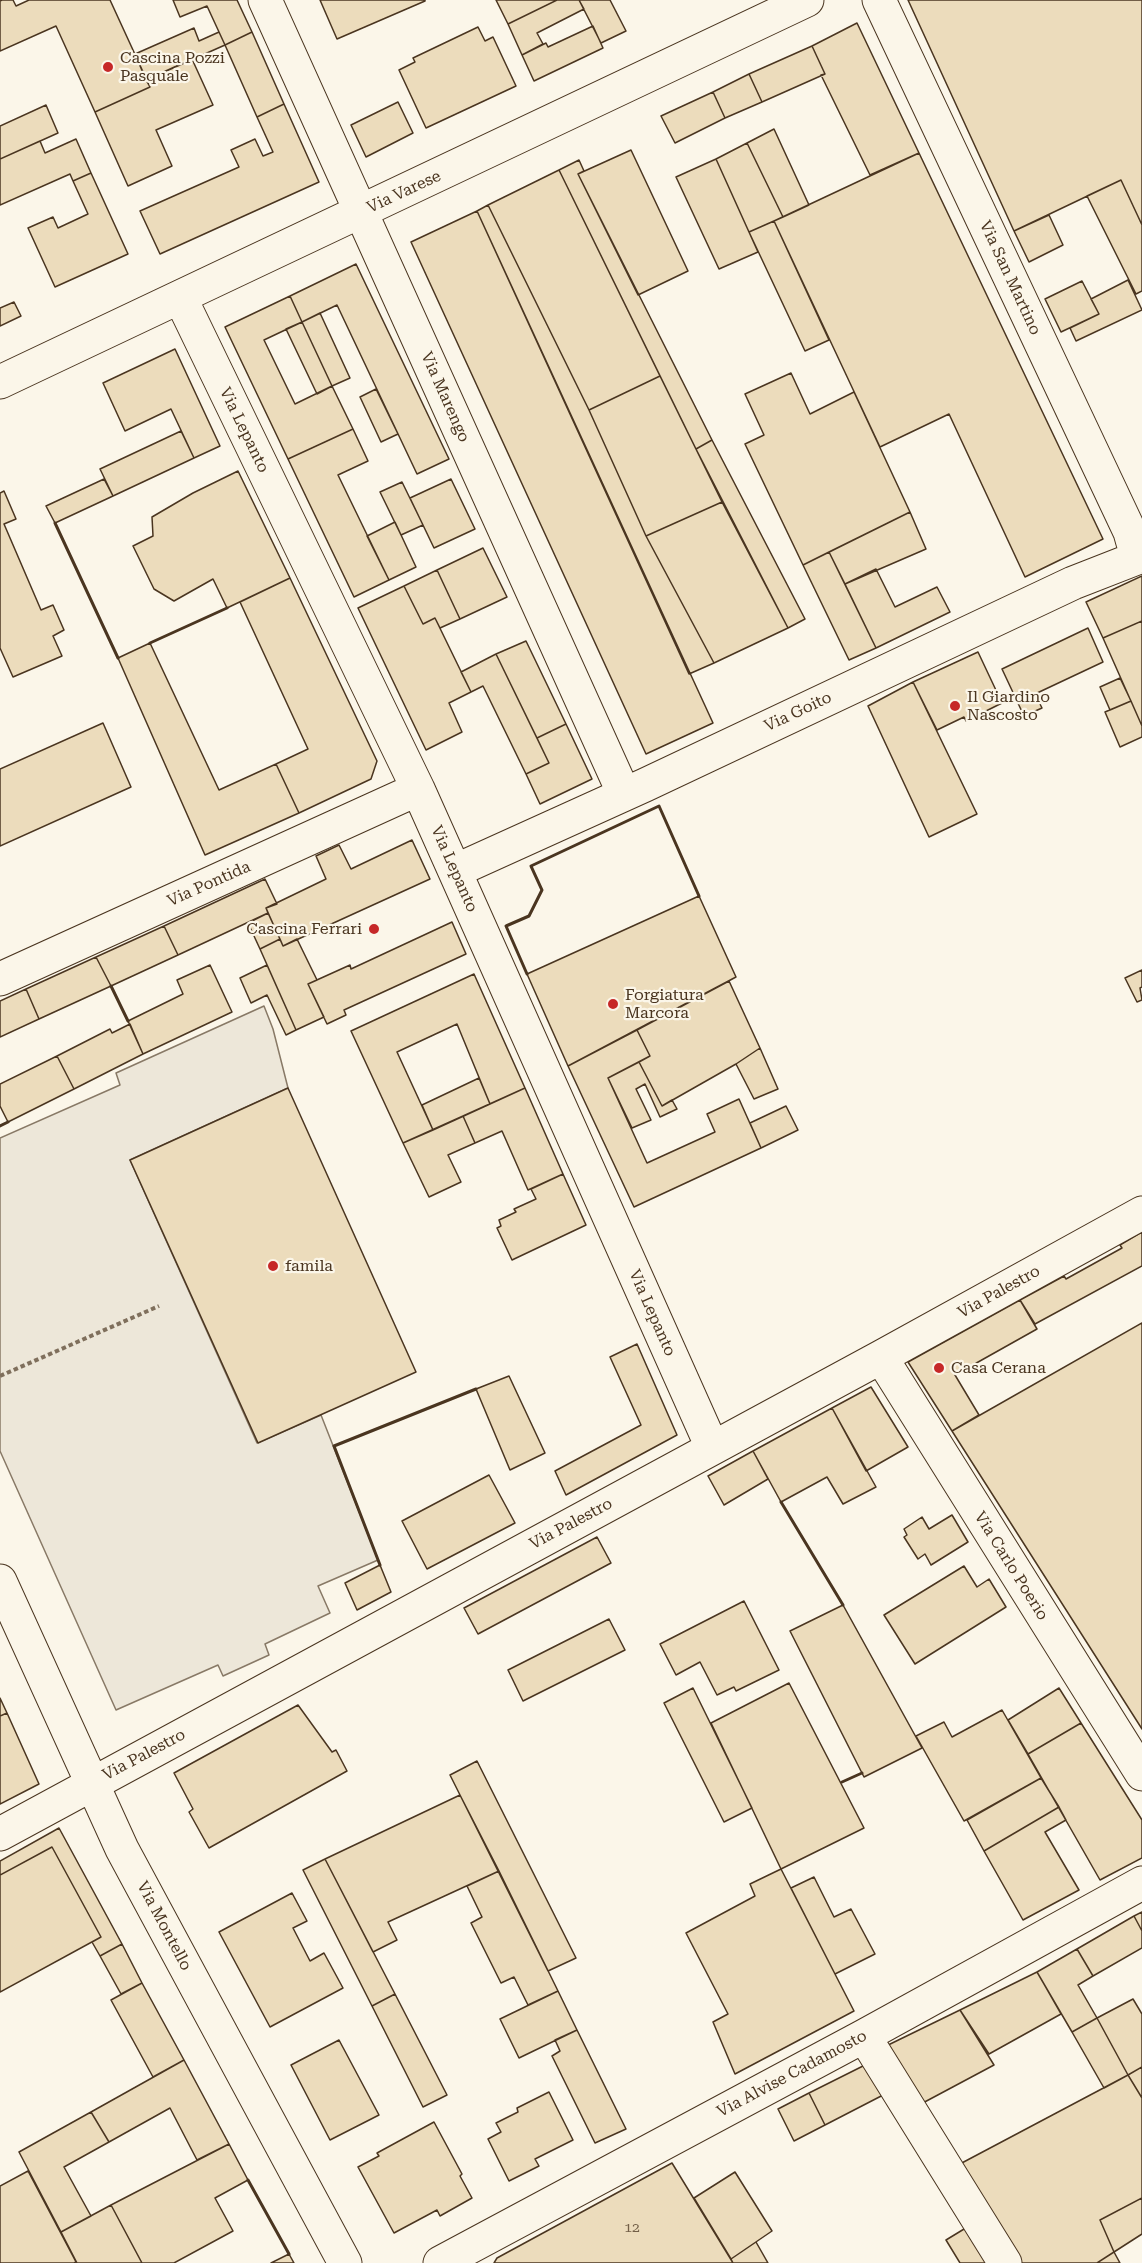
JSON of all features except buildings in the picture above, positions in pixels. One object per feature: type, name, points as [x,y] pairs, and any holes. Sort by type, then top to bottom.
[{"type":"street","name":"Via Marengo","points":[[265,0],[624,794]]},
{"type":"street","name":"Via Varese","points":[[0,382],[807,0]]},
{"type":"street","name":"Via San Martino","points":[[879,0],[1140,557]]},
{"type":"street","name":"Via Lepanto","points":[[180,297],[418,789],[712,1448]]},
{"type":"street","name":"Via Goito","points":[[455,871],[1044,597],[1140,557]]},
{"type":"street","name":"Via Pontida","points":[[0,979],[418,789]]},
{"type":"street","name":"Via Palestro","points":[[0,1834],[1142,1214]]},
{"type":"street","name":"Via Carlo Poerio","points":[[881,1357],[1142,1774]]},
{"type":"street","name":"Via Montello","points":[[0,1581],[122,1849],[345,2263]]},
{"type":"street","name":"Via Alvise Cadamosto","points":[[440,2263],[864,2036],[1142,1883]]},
{"type":"street","points":[[864,2036],[1005,2263]]},
{"type":"path","points":[[0,1376],[159,1306]]},
{"type":"shaded area","points":[[264,1006],[273,1029],[288,1088],[130,1160],[257,1443],[321,1415],[378,1560],[318,1586],[330,1613],[265,1644],[269,1655],[223,1676],[218,1665],[116,1710],[0,1451],[0,1138],[120,1085],[116,1073]]},
{"type":"wall","points":[[55,523],[118,658]]},
{"type":"wall","points":[[150,643],[227,608]]},
{"type":"wall","points":[[527,974],[506,926],[529,916],[542,890],[531,866],[659,806],[699,896]]},
{"type":"wall","points":[[111,986],[128,1021]]},
{"type":"wall","points":[[0,1126],[8,1122]]},
{"type":"wall","points":[[380,1565],[334,1446],[476,1389]]},
{"type":"wall","points":[[781,1502],[843,1605]]},
{"type":"wall","points":[[842,1782],[862,1773]]},
{"type":"wall","points":[[248,2180],[289,2254]]},
{"type":"place","name":"Cascina Pozzi Pasquale","points":[[108,67]]},
{"type":"place","name":"Il Giardino Nascosto","points":[[955,706]]},
{"type":"place","name":"Cascina Ferrari","points":[[374,929]]},
{"type":"place","name":"Forgiatura Marcora","points":[[613,1004]]},
{"type":"place","name":"famila","points":[[273,1266]]},
{"type":"place","name":"Casa Cerana","points":[[939,1368]]}]
